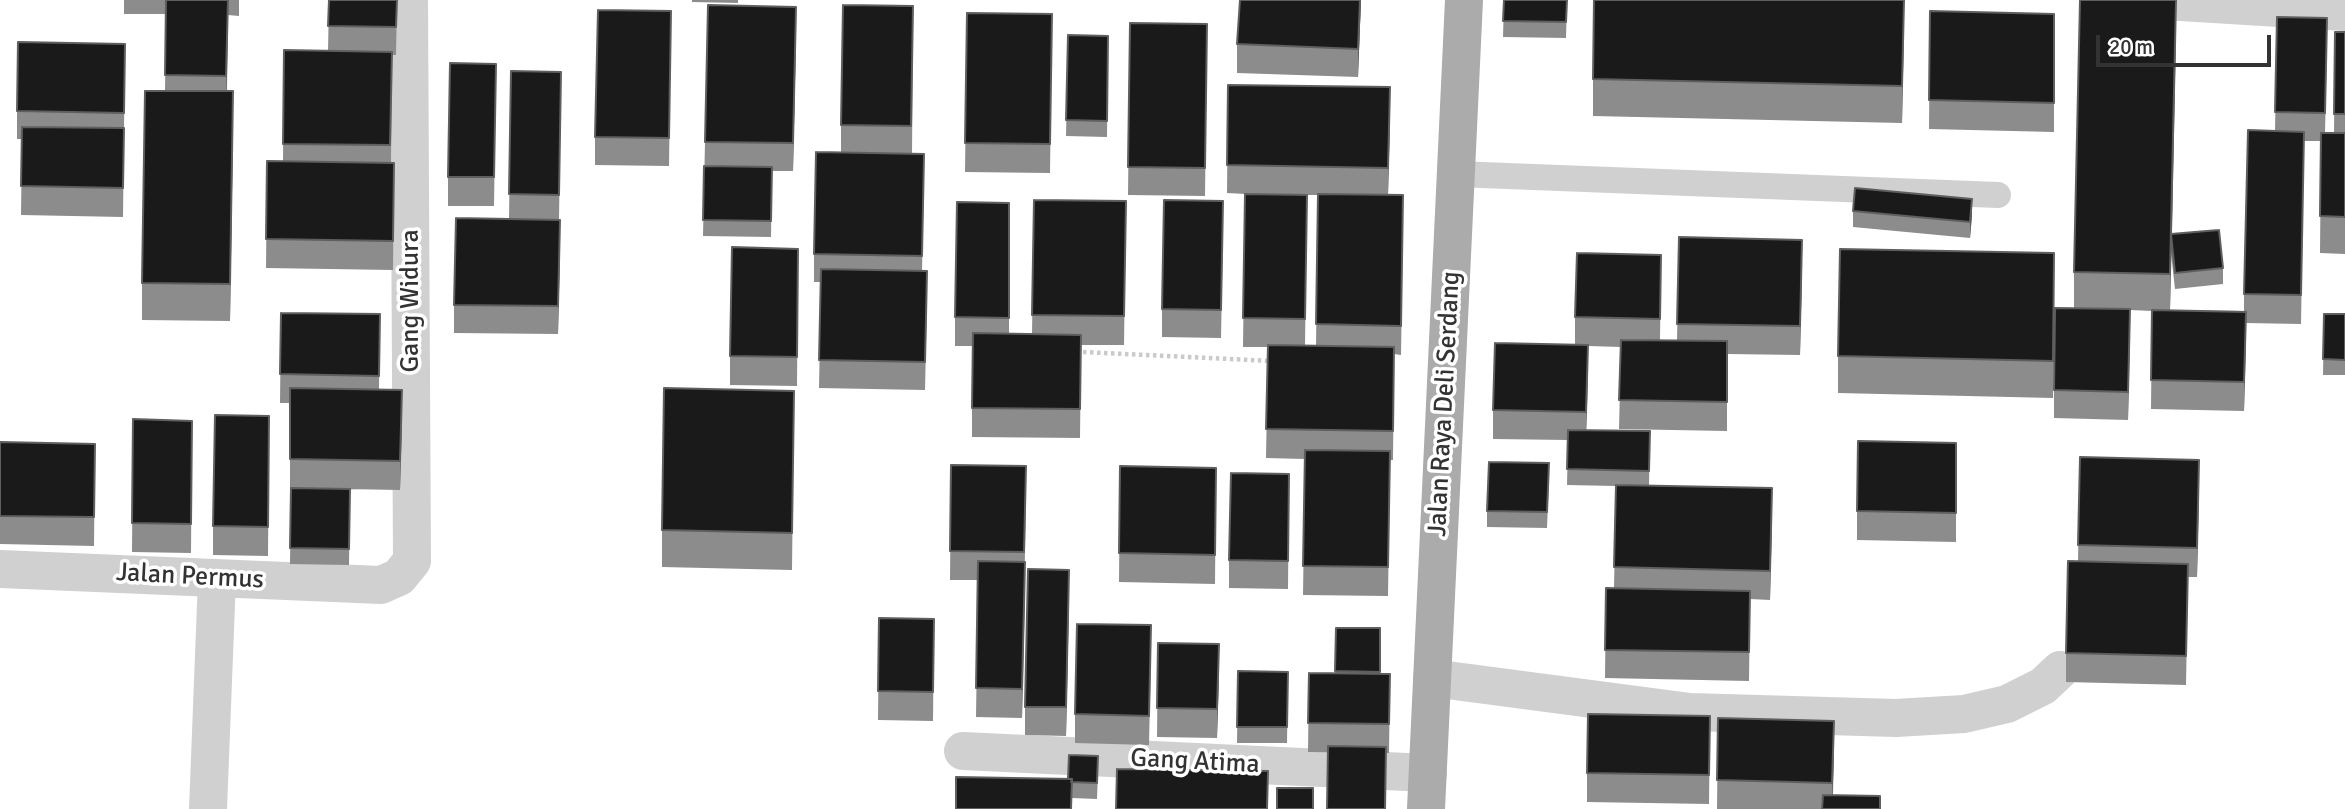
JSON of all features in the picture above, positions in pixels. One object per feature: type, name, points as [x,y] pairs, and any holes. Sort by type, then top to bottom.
[{"type":"main road","name":"Jalan Raya Deli Serdang","points":[[1427,791],[1464,0]]},
{"type":"street","name":"Gang Widura","points":[[381,586],[399,577],[412,561],[409,0]]},
{"type":"street","points":[[2148,0],[2345,12]]},
{"type":"street","name":"Jalan Permus","points":[[0,569],[381,586]]},
{"type":"street","points":[[208,809],[217,579]]},
{"type":"street","points":[[1432,678],[1690,712],[1896,718],[1964,714],[2007,704],[2043,686],[2060,670]]},
{"type":"street","name":"Gang Atima","points":[[963,751],[1427,791]]},
{"type":"lane","points":[[1456,174],[1998,195]]},
{"type":"path","points":[[1083,352],[1279,362]]},
{"type":"building","points":[[166,0],[228,0],[226,76],[165,75]]},
{"type":"building","points":[[329,0],[397,0],[396,27],[328,26]]},
{"type":"building","points":[[1240,0],[1360,0],[1358,49],[1237,44]]},
{"type":"building","points":[[1504,0],[1567,0],[1566,22],[1503,21]]},
{"type":"building","points":[[1594,0],[1904,0],[1902,86],[1593,79]]},
{"type":"building","points":[[2080,0],[2176,0],[2170,274],[2074,272]]},
{"type":"building","points":[[708,5],[796,7],[793,143],[705,142]]},
{"type":"building","points":[[843,5],[913,6],[911,126],[841,125]]},
{"type":"building","points":[[598,10],[671,11],[669,138],[595,137]]},
{"type":"building","points":[[1930,11],[2054,14],[2054,103],[1929,100]]},
{"type":"building","points":[[967,13],[1052,14],[1050,144],[965,143]]},
{"type":"building","points":[[2277,17],[2327,18],[2325,113],[2275,112]]},
{"type":"building","points":[[1130,23],[1207,24],[1205,168],[1128,167]]},
{"type":"building","points":[[2335,32],[2345,32],[2345,114],[2334,114]]},
{"type":"building","points":[[1068,35],[1108,36],[1107,121],[1066,120]]},
{"type":"building","points":[[18,42],[125,44],[124,113],[17,111]]},
{"type":"building","points":[[284,50],[392,52],[390,145],[283,144]]},
{"type":"building","points":[[450,63],[496,64],[494,177],[448,177]]},
{"type":"building","points":[[511,71],[561,72],[559,195],[509,194]]},
{"type":"building","points":[[1228,85],[1390,87],[1388,168],[1227,165]]},
{"type":"building","points":[[145,91],[233,91],[230,284],[142,283]]},
{"type":"building","points":[[22,127],[124,128],[123,188],[21,186]]},
{"type":"building","points":[[2248,130],[2304,132],[2301,295],[2244,294]]},
{"type":"building","points":[[2321,133],[2345,133],[2345,217],[2320,216]]},
{"type":"building","points":[[816,152],[924,154],[922,256],[814,254]]},
{"type":"building","points":[[267,161],[394,163],[393,241],[266,239]]},
{"type":"building","points":[[704,166],[772,167],[771,221],[703,220]]},
{"type":"building","points":[[1855,188],[1972,199],[1970,222],[1853,211]]},
{"type":"building","points":[[1245,194],[1307,195],[1305,319],[1243,318]]},
{"type":"building","points":[[1318,194],[1403,195],[1401,326],[1316,324]]},
{"type":"building","points":[[1034,200],[1126,201],[1124,316],[1032,315]]},
{"type":"building","points":[[1164,200],[1223,201],[1221,310],[1162,309]]},
{"type":"building","points":[[957,202],[1009,203],[1009,318],[955,317]]},
{"type":"building","points":[[456,218],[560,220],[558,306],[454,305]]},
{"type":"building","points":[[2219,230],[2223,268],[2175,273],[2171,234]]},
{"type":"building","points":[[1679,237],[1802,240],[1800,326],[1677,324]]},
{"type":"building","points":[[732,247],[798,249],[797,357],[730,356]]},
{"type":"building","points":[[1840,249],[2054,253],[2053,361],[1838,356]]},
{"type":"building","points":[[1577,253],[1661,255],[1660,319],[1575,317]]},
{"type":"building","points":[[821,269],[927,271],[925,362],[819,360]]},
{"type":"building","points":[[2055,308],[2130,309],[2128,392],[2054,390]]},
{"type":"building","points":[[2152,310],[2246,312],[2244,382],[2151,380]]},
{"type":"building","points":[[281,313],[380,314],[379,376],[280,374]]},
{"type":"building","points":[[2324,314],[2345,314],[2345,360],[2323,359]]},
{"type":"building","points":[[973,333],[1081,335],[1080,409],[972,408]]},
{"type":"building","points":[[1621,340],[1727,341],[1727,402],[1619,400]]},
{"type":"building","points":[[1495,343],[1588,345],[1586,412],[1493,410]]},
{"type":"building","points":[[1268,345],[1394,347],[1393,431],[1266,429]]},
{"type":"building","points":[[290,388],[402,390],[400,461],[290,459]]},
{"type":"building","points":[[664,388],[794,391],[792,533],[662,530]]},
{"type":"building","points":[[215,415],[269,416],[268,527],[213,526]]},
{"type":"building","points":[[133,419],[192,421],[191,524],[132,523]]},
{"type":"building","points":[[1568,430],[1650,431],[1649,471],[1567,469]]},
{"type":"building","points":[[1858,441],[1956,443],[1956,513],[1857,511]]},
{"type":"building","points":[[0,442],[95,444],[94,517],[0,516]]},
{"type":"building","points":[[1305,450],[1390,451],[1388,567],[1303,566]]},
{"type":"building","points":[[2080,457],[2199,460],[2197,548],[2078,545]]},
{"type":"building","points":[[1489,462],[1549,463],[1547,512],[1487,511]]},
{"type":"building","points":[[951,465],[1026,466],[1024,552],[950,551]]},
{"type":"building","points":[[1120,466],[1216,468],[1215,555],[1119,553]]},
{"type":"building","points":[[1231,473],[1289,474],[1288,561],[1229,560]]},
{"type":"building","points":[[1616,485],[1772,488],[1770,571],[1614,567]]},
{"type":"building","points":[[291,488],[350,489],[349,549],[290,548]]},
{"type":"building","points":[[978,561],[1025,562],[1022,689],[976,688]]},
{"type":"building","points":[[2068,561],[2188,564],[2186,656],[2066,653]]},
{"type":"building","points":[[1028,569],[1069,570],[1066,707],[1025,707]]},
{"type":"building","points":[[1606,588],[1750,591],[1749,652],[1605,650]]},
{"type":"building","points":[[879,618],[934,619],[933,692],[878,691]]},
{"type":"building","points":[[1077,624],[1151,625],[1149,716],[1075,714]]},
{"type":"building","points":[[1336,628],[1380,628],[1380,672],[1335,671]]},
{"type":"building","points":[[1158,643],[1219,644],[1217,709],[1157,708]]},
{"type":"building","points":[[1238,671],[1288,672],[1287,727],[1237,727]]},
{"type":"building","points":[[1309,673],[1390,674],[1389,724],[1308,723]]},
{"type":"building","points":[[1588,714],[1710,716],[1709,775],[1587,773]]},
{"type":"building","points":[[1718,718],[1834,721],[1832,783],[1717,780]]},
{"type":"building","points":[[1328,746],[1386,747],[1385,809],[1327,809]]},
{"type":"building","points":[[1069,755],[1098,756],[1097,783],[1071,782],[1072,779],[1068,779]]},
{"type":"building","points":[[1117,769],[1268,771],[1267,809],[1116,809]]},
{"type":"building","points":[[956,777],[1072,779],[1071,809],[956,809]]},
{"type":"building","points":[[1277,788],[1313,788],[1313,809],[1277,809]]},
{"type":"building","points":[[1823,795],[1880,796],[1880,809],[1822,809]]}]
